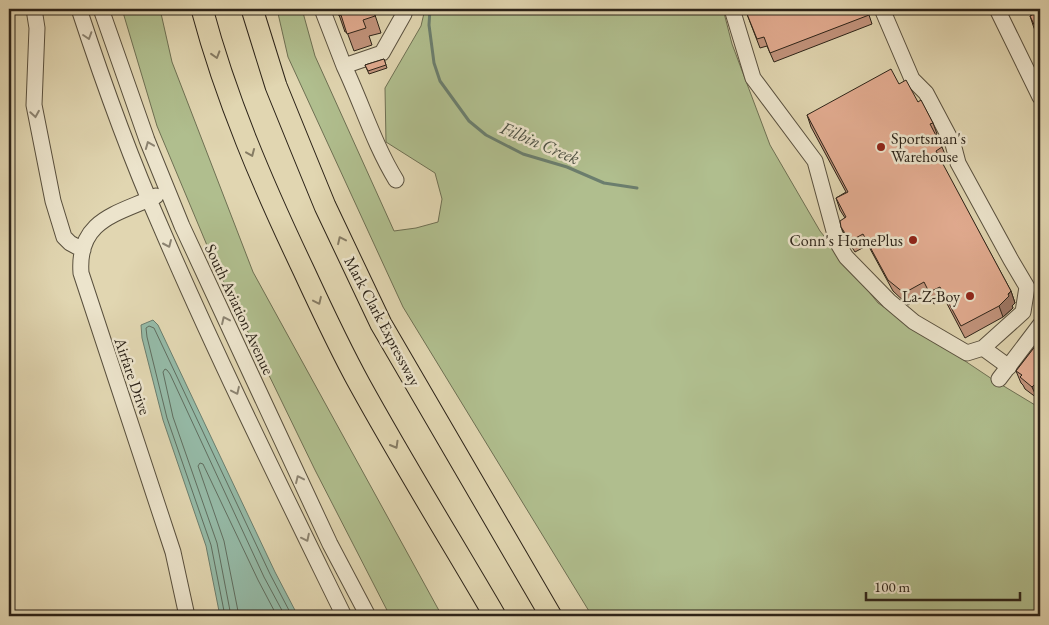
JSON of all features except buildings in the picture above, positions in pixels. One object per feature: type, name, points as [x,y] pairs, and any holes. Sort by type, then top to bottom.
[{"type":"highway","points":[[202,9],[225,86],[246,142],[290,242],[359,384],[495,616]]},
{"type":"highway","name":"Mark Clark Expressway","points":[[252,9],[276,86],[325,206],[381,324],[551,616]]},
{"type":"highway","points":[[403,362],[564,616]]},
{"type":"highway","points":[[451,541],[491,616]]},
{"type":"street","points":[[34,9],[37,28],[34,105],[53,201],[64,237],[70,243],[83,250]]},
{"type":"street","points":[[79,9],[106,91],[149,199],[251,424],[344,616]]},
{"type":"street","name":"South Aviation Avenue","points":[[100,9],[167,190],[330,544],[368,616]]},
{"type":"street","points":[[322,9],[344,66],[358,94],[372,134],[396,180]]},
{"type":"street","points":[[344,66],[382,53],[405,9]]},
{"type":"street","points":[[732,9],[753,78],[815,161],[837,242],[846,257],[889,301],[914,322],[967,353],[984,348],[1023,312],[1027,287],[958,163],[953,144],[926,93],[912,78],[882,9]]},
{"type":"street","points":[[997,9],[1040,97]]},
{"type":"street","name":"Airfare Drive","points":[[167,190],[103,220],[91,232],[83,250],[80,267],[82,280],[173,552],[187,616]]},
{"type":"street","points":[[984,348],[1004,373],[1040,325]]},
{"type":"shaded area","points":[[122,9],[160,9],[172,62],[253,272],[442,616],[390,616],[315,470],[214,262],[157,126]]},
{"type":"shaded area","points":[[277,9],[302,9],[315,56],[394,231],[438,222],[442,199],[435,173],[386,142],[385,88],[421,26],[425,9],[723,9],[732,44],[770,145],[820,231],[878,303],[992,379],[1040,408],[1040,616],[592,616],[403,307],[288,57]]},
{"type":"water","points":[[153,320],[158,325],[275,572],[298,616],[220,616],[206,546],[163,420],[142,338],[141,325]]},
{"type":"waterway","name":"Filbin Creek","points":[[430,9],[429,25],[434,63],[440,81],[469,121],[486,135],[523,154],[567,167],[604,183],[637,188]]},
{"type":"place","name":"Sportsman's Warehouse","points":[[881,147]]},
{"type":"place","name":"Conn's HomePlus","points":[[913,240]]},
{"type":"place","name":"La-Z-Boy","points":[[970,296]]}]
